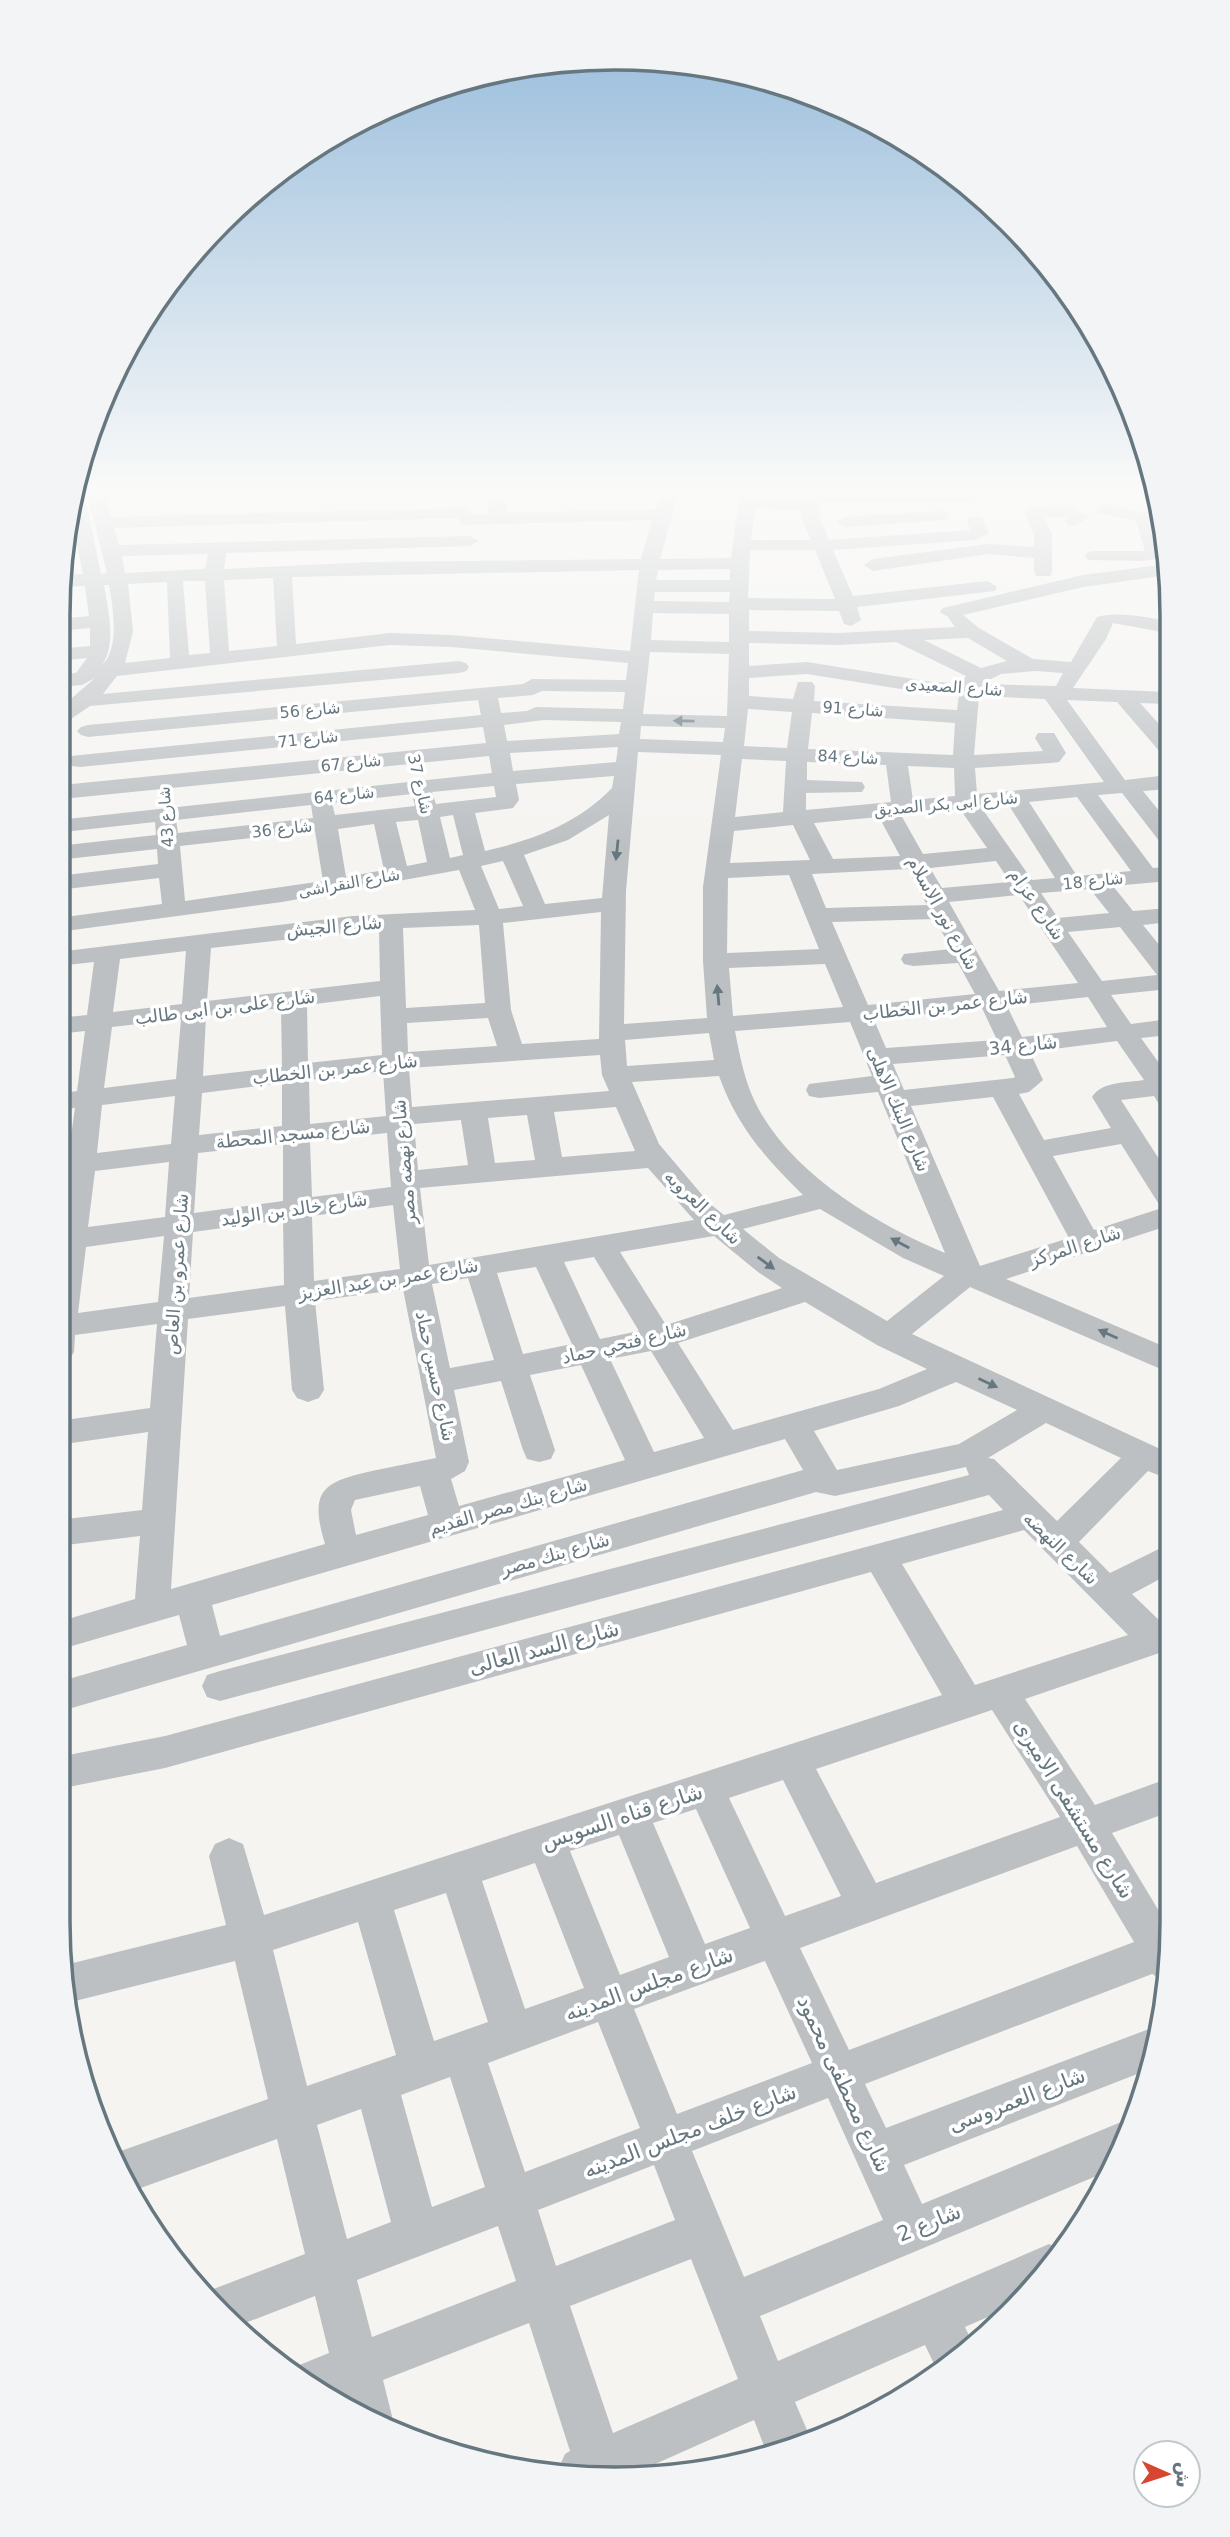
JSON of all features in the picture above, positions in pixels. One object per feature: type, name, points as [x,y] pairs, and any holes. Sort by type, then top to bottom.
[{"type":"street","points":[[70,782],[80,761],[88,731],[101,641],[98,610]]},
{"type":"street","points":[[70,710],[93,693],[96,681],[121,649],[123,629],[121,610]]},
{"type":"street","points":[[177,610],[180,663]]},
{"type":"street","points":[[217,610],[220,658]]},
{"type":"street","points":[[284,610],[286,650]]},
{"type":"street","name":"شارع العروبه","points":[[644,610],[611,905],[612,1039],[619,1087],[642,1139],[686,1195],[718,1226],[806,1291],[888,1337],[1157,1462]]},
{"type":"street","points":[[739,610],[741,673],[717,871],[715,961],[721,1026],[729,1066],[745,1109],[775,1151],[824,1199],[913,1251],[974,1275],[1160,1358]]},
{"type":"street","points":[[849,610],[855,638]]},
{"type":"street","points":[[950,612],[956,610]]},
{"type":"street","points":[[950,612],[972,632],[1027,664]]},
{"type":"street","points":[[1160,627],[1112,620],[1056,691],[1123,787],[1160,826]]},
{"type":"street","points":[[70,624],[99,621]]},
{"type":"street","points":[[70,695],[96,681],[180,663],[390,639],[640,652],[740,642],[972,632]]},
{"type":"street","points":[[898,636],[975,682],[1008,666],[1027,664],[1076,668]]},
{"type":"street","points":[[451,641],[467,695],[493,721],[504,778]]},
{"type":"street","points":[[527,648],[546,774]]},
{"type":"street","points":[[70,654],[99,651]]},
{"type":"street","points":[[70,681],[459,667]]},
{"type":"street","points":[[807,668],[797,755],[797,818],[825,866]]},
{"type":"street","name":"شارع الصعيدى","points":[[741,673],[807,668],[895,683],[975,682],[1056,691],[1121,691],[1160,697]]},
{"type":"street","points":[[1141,675],[1121,691],[1160,733]]},
{"type":"street","name":"شارع عزام","points":[[975,682],[966,717],[963,762],[967,802],[1160,1080]]},
{"type":"street","name":"شارع 56","points":[[88,731],[532,687],[635,686]]},
{"type":"street","points":[[467,695],[453,724],[467,782],[472,860],[490,917],[498,1010],[512,1053]]},
{"type":"street","name":"شارع 37","points":[[401,701],[440,866]]},
{"type":"street","points":[[353,706],[367,792],[397,875]]},
{"type":"street","name":"شارع 91","points":[[628,746],[738,712],[803,706],[966,717]]},
{"type":"street","points":[[306,710],[325,824],[352,923]]},
{"type":"street","points":[[855,813],[854,787],[873,711]]},
{"type":"street","points":[[260,715],[272,830]]},
{"type":"street","name":"شارع 71","points":[[80,761],[536,715],[628,746]]},
{"type":"street","points":[[210,719],[220,835]]},
{"type":"street","name":"شارع 43","points":[[160,724],[174,909]]},
{"type":"street","name":"شارع 67","points":[[70,786],[163,782],[540,744],[628,746]]},
{"type":"street","name":"شارع 84","points":[[628,746],[963,762],[1048,747],[1079,791]]},
{"type":"street","name":"شارع 64","points":[[70,825],[546,774],[628,746]]},
{"type":"street","name":"شارع النقراشى","points":[[70,923],[340,886],[511,852],[548,841],[580,826],[605,809],[628,746]]},
{"type":"street","name":"شارع نور الاسلام","points":[[819,1090],[1002,1088],[1020,1086],[1030,1080],[991,1000],[916,862],[895,809],[895,759]]},
{"type":"street","name":"شارع 36","points":[[70,852],[505,803],[508,800],[504,778]]},
{"type":"street","name":"شارع ابى بكر الصديق","points":[[723,825],[1160,783]]},
{"type":"street","points":[[795,786],[854,787]]},
{"type":"street","points":[[1079,791],[1158,875]]},
{"type":"street","points":[[1014,797],[1070,883]]},
{"type":"street","points":[[511,852],[537,912]]},
{"type":"street","points":[[717,871],[916,862],[1002,854]]},
{"type":"street","name":"شارع البنك الاهلى","points":[[797,867],[891,1091],[974,1275]]},
{"type":"street","points":[[70,882],[170,870]]},
{"type":"street","name":"شارع 18","points":[[817,915],[939,904],[1025,887],[1158,875]]},
{"type":"street","points":[[1096,881],[1160,962]]},
{"type":"street","name":"شارع الجيش","points":[[70,958],[352,923],[490,917],[611,905]]},
{"type":"street","points":[[1052,926],[1160,916]]},
{"type":"street","name":"شارع نهضه مصر","points":[[391,921],[395,1061],[416,1276]]},
{"type":"street","name":"شارع عمرو بن العاص","points":[[152,1608],[199,940]]},
{"type":"street","points":[[70,1166],[90,1098],[107,953]]},
{"type":"street","points":[[913,959],[967,955]]},
{"type":"street","points":[[715,961],[834,956]]},
{"type":"street","name":"شارع عمر بن الخطاب","points":[[70,1100],[395,1061],[512,1053],[721,1026],[1160,982]]},
{"type":"street","name":"شارع على بن ابى طالب","points":[[70,1025],[393,987]]},
{"type":"street","points":[[294,999],[299,1292],[308,1390]]},
{"type":"street","points":[[394,1016],[498,1010]]},
{"type":"street","name":"شارع 34","points":[[877,1057],[1015,1046],[1160,1028]]},
{"type":"street","name":"شارع مسجد المحطة","points":[[70,1166],[400,1120],[539,1105],[729,1066]]},
{"type":"street","points":[[1002,1088],[1086,1242]]},
{"type":"street","points":[[1160,1091],[1105,1096],[1160,1183]]},
{"type":"street","points":[[539,1105],[550,1168]]},
{"type":"street","points":[[473,1111],[483,1174]]},
{"type":"street","points":[[1036,1150],[1129,1135]]},
{"type":"street","name":"شارع خالد بن الوليد","points":[[70,1239],[298,1209],[483,1174],[655,1158]]},
{"type":"street","name":"شارع عمر بن عبد العزيز","points":[[70,1333],[174,1310],[416,1276],[718,1226],[824,1199]]},
{"type":"street","name":"شارع المركز","points":[[888,1337],[974,1275],[1160,1217]]},
{"type":"street","points":[[601,1245],[724,1444]]},
{"type":"street","points":[[545,1254],[645,1467]]},
{"type":"street","points":[[479,1265],[539,1450]]},
{"type":"street","name":"شارع حسين حماد","points":[[416,1276],[453,1462],[446,1468],[432,1472]]},
{"type":"street","name":"شارع فتحي حماد","points":[[438,1382],[659,1338],[806,1291]]},
{"type":"street","name":"شارع بنك مصر القديم","points":[[70,1632],[888,1398],[957,1368]]},
{"type":"street","name":"شارع بنك مصر","points":[[70,1694],[816,1479],[828,1483],[968,1454],[1045,1409]]},
{"type":"street","points":[[70,1431],[166,1418]]},
{"type":"street","points":[[793,1424],[828,1483]]},
{"type":"street","name":"شارع النهضه","points":[[968,1454],[1105,1591],[1160,1634]]},
{"type":"street","points":[[1057,1543],[1157,1462]]},
{"type":"street","points":[[344,1552],[333,1504],[338,1494],[345,1490],[432,1472],[447,1523]]},
{"type":"street","points":[[220,1686],[995,1481]]},
{"type":"street","name":"شارع السد العالى","points":[[70,1771],[166,1752],[1028,1516]]},
{"type":"street","points":[[70,1532],[158,1521]]},
{"type":"street","name":"شارع مستشفى الاميرى","points":[[880,1557],[983,1697],[1086,1825],[1159,1947]]},
{"type":"street","points":[[1105,1591],[1160,1563]]},
{"type":"street","points":[[192,1596],[207,1654]]},
{"type":"street","name":"شارع قناه السويس","points":[[74,1982],[250,1938],[372,1900],[1160,1638]]},
{"type":"street","points":[[792,1760],[866,1904]]},
{"type":"street","name":"شارع مصطفى محمود","points":[[706,1789],[911,2230]]},
{"type":"street","name":"شارع مجلس المدينه","points":[[130,2169],[513,2034],[1160,1798]]},
{"type":"street","points":[[630,1814],[694,1966]]},
{"type":"street","points":[[546,1842],[786,2439]]},
{"type":"street","points":[[229,1856],[366,2407]]},
{"type":"street","points":[[459,1871],[513,2034]]},
{"type":"street","points":[[372,1900],[421,2067]]},
{"type":"street","name":"شارع خلف مجلس المدينه","points":[[229,2306],[839,2074],[1159,1959]]},
{"type":"street","name":"شارع العمروسى","points":[[876,2154],[1144,2051]]},
{"type":"street","points":[[463,2052],[543,2294],[606,2466],[766,2391],[945,2336],[1020,2286]]},
{"type":"street","points":[[376,2083],[417,2235]]},
{"type":"street","name":"شارع 2","points":[[731,2305],[1111,2148]]},
{"type":"street","points":[[321,2381],[702,2232]]}]
